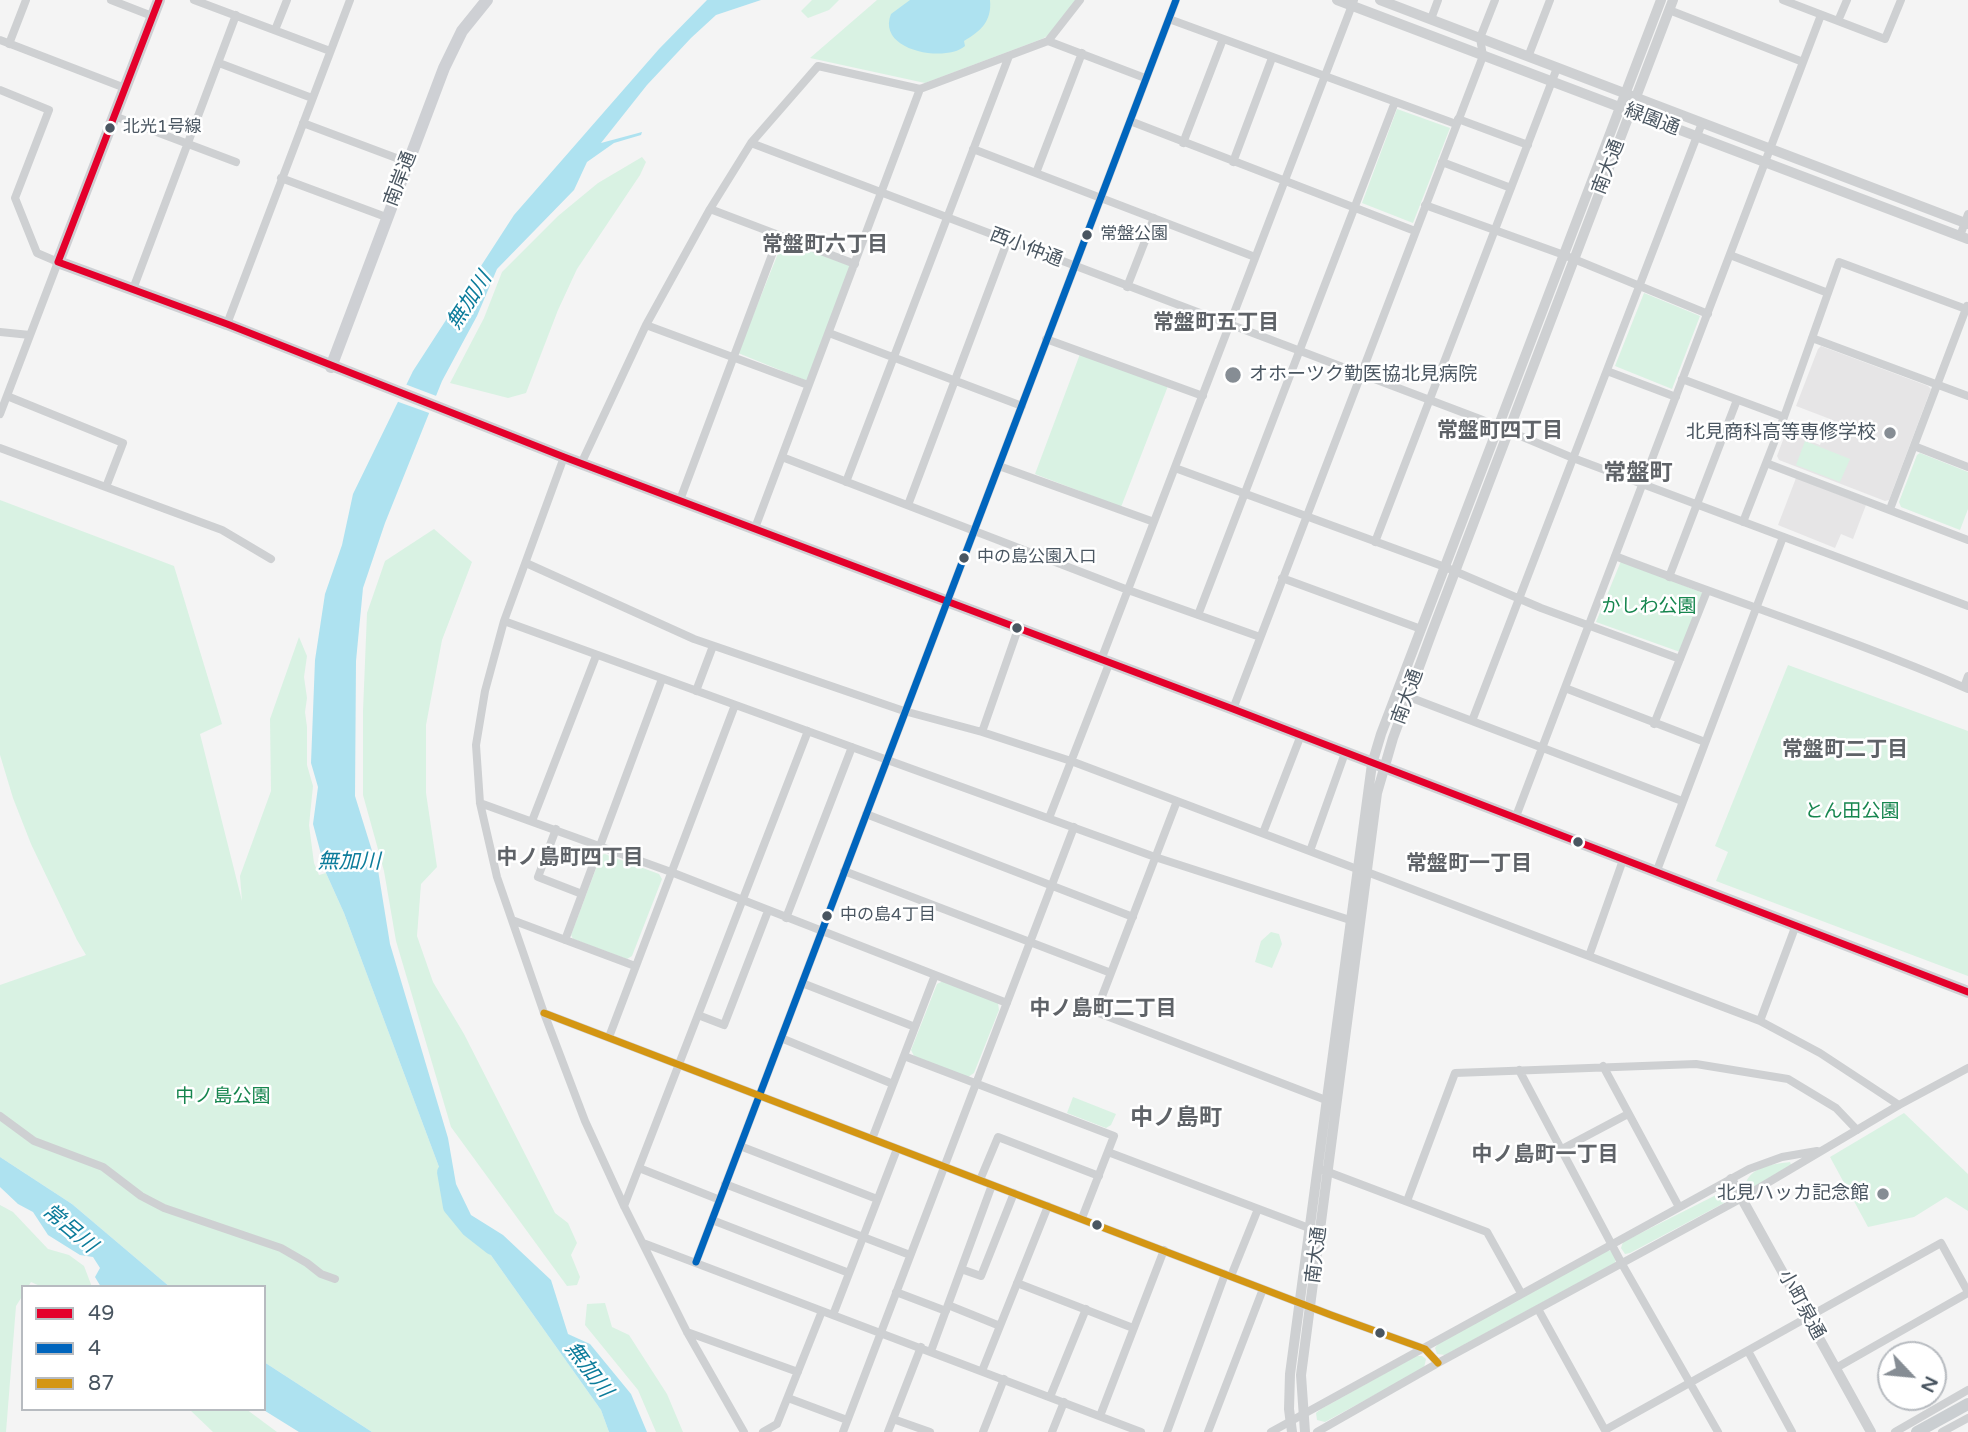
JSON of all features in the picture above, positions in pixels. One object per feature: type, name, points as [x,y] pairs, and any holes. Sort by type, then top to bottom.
[{"type":"main road","points":[[159,0],[58,262],[227,324],[581,464],[1233,709],[1968,992]]},
{"type":"main road","name":"南岸通","points":[[331,367],[407,162],[453,49],[474,15],[487,0]]},
{"type":"main road","points":[[1917,1432],[1968,1404]]},
{"type":"street","points":[[9,44],[26,0]]},
{"type":"street","points":[[111,0],[152,16]]},
{"type":"street","points":[[194,0],[330,51]]},
{"type":"street","points":[[221,10],[225,0]]},
{"type":"street","points":[[275,30],[287,0]]},
{"type":"street","points":[[227,324],[350,0]]},
{"type":"street","points":[[581,464],[646,324],[710,209],[751,143],[818,66],[920,89],[1048,41],[1080,0]]},
{"type":"street","points":[[696,1262],[1176,0]]},
{"type":"street","name":"緑園通","points":[[1336,0],[1353,3],[1483,56],[1964,237]]},
{"type":"street","name":"緑園通","points":[[1380,0],[1769,149],[1967,220]]},
{"type":"street","points":[[1431,19],[1438,0]]},
{"type":"street","points":[[1233,709],[1483,56],[1480,38],[1495,0]]},
{"type":"street","points":[[1528,57],[1550,0]]},
{"type":"street","name":"南大通","points":[[1291,1426],[1290,1374],[1306,1304],[1381,734],[1421,629],[1450,569],[1509,431],[1569,257],[1630,95],[1661,0]]},
{"type":"street","points":[[1783,0],[1885,39],[1901,0]]},
{"type":"street","points":[[1838,21],[1847,0]]},
{"type":"street","points":[[1049,818],[1072,761],[1128,590],[1353,3]]},
{"type":"street","points":[[1671,5],[1803,62]]},
{"type":"street","name":"南大通","points":[[1630,95],[1671,5]]},
{"type":"street","points":[[133,289],[236,15]]},
{"type":"street","points":[[1515,819],[1821,15]]},
{"type":"street","points":[[1169,19],[1395,102],[1528,145]]},
{"type":"street","points":[[1183,143],[1223,39]]},
{"type":"street","points":[[0,40],[125,88]]},
{"type":"street","points":[[1048,41],[1146,78]]},
{"type":"street","points":[[1036,173],[1082,53]]},
{"type":"street","points":[[846,482],[1009,56]]},
{"type":"street","points":[[1233,162],[1272,58]]},
{"type":"street","points":[[219,63],[312,98]]},
{"type":"street","points":[[1375,541],[1558,68]]},
{"type":"street","points":[[755,528],[920,89]]},
{"type":"street","points":[[0,90],[49,110],[15,198],[37,253],[58,262],[0,414]]},
{"type":"street","points":[[1198,615],[1395,102]]},
{"type":"street","points":[[114,116],[236,162]]},
{"type":"street","points":[[1130,121],[1415,231]]},
{"type":"street","points":[[303,123],[407,162]]},
{"type":"street","points":[[1472,721],[1702,123]]},
{"type":"street","name":"西小仲通","points":[[751,143],[1497,426],[1573,458],[1968,606]]},
{"type":"street","points":[[972,149],[1255,257]]},
{"type":"street","points":[[1442,162],[1511,188]]},
{"type":"street","points":[[281,178],[386,217]]},
{"type":"street","points":[[1425,205],[1569,257],[1708,314]]},
{"type":"street","points":[[710,209],[855,264]]},
{"type":"street","points":[[1127,287],[1154,218]]},
{"type":"street","points":[[1964,237],[1967,220]]},
{"type":"street","points":[[680,500],[779,236]]},
{"type":"street","points":[[908,505],[1007,242]]},
{"type":"street","points":[[1730,255],[1828,293]]},
{"type":"street","name":"南大通","points":[[1378,766],[1409,697],[1497,426],[1569,257]]},
{"type":"street","points":[[1743,522],[1839,262],[1966,312],[1890,509]]},
{"type":"street","points":[[646,324],[808,385]]},
{"type":"street","points":[[0,332],[30,335]]},
{"type":"street","points":[[829,333],[1022,406]]},
{"type":"street","points":[[1812,338],[1968,396]]},
{"type":"street","points":[[1046,339],[1203,396]]},
{"type":"street","points":[[1607,371],[1676,397]]},
{"type":"street","points":[[1682,379],[1784,417]]},
{"type":"street","points":[[7,396],[123,443],[106,487]]},
{"type":"street","points":[[1669,577],[1737,400]]},
{"type":"street","points":[[1914,446],[1968,467]]},
{"type":"street","points":[[0,448],[222,530],[271,559]]},
{"type":"street","points":[[564,457],[504,621],[485,691],[476,745],[480,803],[497,877],[585,1121],[687,1332],[744,1432]]},
{"type":"street","points":[[782,457],[1128,590],[1260,637]]},
{"type":"street","points":[[1766,463],[1968,540]]},
{"type":"street","points":[[999,466],[1154,522]]},
{"type":"street","points":[[1175,468],[1450,569],[1519,599],[1680,659]]},
{"type":"street","points":[[1656,873],[1783,537]]},
{"type":"street","points":[[1615,556],[1758,607],[1966,688],[1968,676]]},
{"type":"street","points":[[526,563],[713,646],[904,711],[982,732],[1072,761],[1760,1021],[1820,1054],[1899,1105]]},
{"type":"street","points":[[1282,578],[1421,629]]},
{"type":"street","points":[[1654,724],[1707,591]]},
{"type":"street","points":[[504,621],[1155,857],[1350,920]]},
{"type":"street","points":[[982,732],[1018,629]]},
{"type":"street","points":[[696,691],[713,646]]},
{"type":"street","points":[[532,821],[596,656]]},
{"type":"street","points":[[565,940],[662,679]]},
{"type":"street","points":[[1564,688],[1704,742]]},
{"type":"street","points":[[1409,697],[1682,801]]},
{"type":"street","points":[[609,1037],[736,705]]},
{"type":"street","points":[[624,1206],[808,731]]},
{"type":"street","points":[[1264,833],[1301,735]]},
{"type":"street","points":[[786,918],[852,747]]},
{"type":"street","points":[[1310,851],[1345,753]]},
{"type":"street","points":[[1177,801],[1096,1012],[1331,1102]]},
{"type":"street","points":[[480,803],[600,845],[1007,1003]]},
{"type":"street","points":[[866,814],[1133,917]]},
{"type":"street","points":[[843,1432],[1074,827]]},
{"type":"street","points":[[556,830],[538,877],[582,894]]},
{"type":"street","points":[[1589,956],[1623,860]]},
{"type":"street","points":[[844,870],[1111,973]]},
{"type":"street","name":"南大通","points":[[1331,1102],[1350,920],[1362,870]]},
{"type":"street","points":[[698,1015],[724,1025],[768,911]]},
{"type":"street","points":[[512,920],[635,966]]},
{"type":"street","points":[[1760,1021],[1796,925]]},
{"type":"street","points":[[872,1139],[935,975]]},
{"type":"street","points":[[802,983],[915,1027]]},
{"type":"street","points":[[544,1013],[1425,1349],[1438,1363]]},
{"type":"street","points":[[781,1038],[893,1084]]},
{"type":"street","points":[[904,1056],[1114,1136],[1082,1218]]},
{"type":"street","points":[[1407,1201],[1455,1073],[1696,1063],[1788,1079],[1836,1108],[1857,1130]]},
{"type":"street","points":[[1603,1066],[1679,1207]]},
{"type":"street","points":[[1317,1432],[1742,1198],[1899,1105],[1968,1068]]},
{"type":"street","points":[[1519,1070],[1622,1264],[1718,1432]]},
{"type":"street","points":[[1562,1149],[1628,1114]]},
{"type":"street","points":[[0,1116],[34,1141],[103,1167],[141,1196],[164,1208],[281,1248],[321,1274],[335,1279]]},
{"type":"street","points":[[980,1180],[998,1137],[1099,1176]]},
{"type":"street","points":[[740,1146],[877,1199]]},
{"type":"street","points":[[833,1315],[897,1149]]},
{"type":"street","points":[[1271,1432],[1291,1426],[1303,1413],[1425,1349],[1612,1242],[1749,1169],[1782,1157],[1824,1149]]},
{"type":"street","points":[[1108,1152],[1309,1228]]},
{"type":"street","points":[[639,1167],[720,1200]]},
{"type":"street","points":[[1322,1170],[1487,1231],[1521,1293]]},
{"type":"street","name":"南大通","points":[[1304,1432],[1301,1375],[1309,1228],[1322,1170]]},
{"type":"street","name":"小町泉通","points":[[1731,1179],[1871,1432]]},
{"type":"street","points":[[725,1184],[910,1255]]},
{"type":"street","points":[[931,1351],[992,1185]]},
{"type":"street","points":[[961,1269],[981,1276],[1014,1193]]},
{"type":"street","points":[[982,1371],[1048,1206]]},
{"type":"street","points":[[1167,1432],[1228,1275],[1258,1209]]},
{"type":"street","points":[[712,1220],[849,1273]]},
{"type":"street","points":[[643,1243],[1141,1432]]},
{"type":"street","points":[[1538,1309],[1605,1431],[1941,1243],[1968,1293],[1836,1367]]},
{"type":"street","points":[[1100,1416],[1164,1251]]},
{"type":"street","points":[[1017,1283],[1133,1328]]},
{"type":"street","points":[[1208,1432],[1263,1289]]},
{"type":"street","points":[[896,1292],[1000,1326]]},
{"type":"street","points":[[1050,1397],[1086,1309]]},
{"type":"street","points":[[763,1432],[777,1424],[822,1311]]},
{"type":"street","points":[[687,1332],[797,1372]]},
{"type":"street","points":[[888,1432],[921,1347]]},
{"type":"street","points":[[1748,1351],[1792,1432]]},
{"type":"street","points":[[983,1432],[1004,1380]]},
{"type":"street","points":[[1895,1432],[1968,1390]]},
{"type":"street","points":[[788,1398],[847,1420]]},
{"type":"street","points":[[1052,1432],[1064,1402]]},
{"type":"street","points":[[1942,1432],[1968,1418]]},
{"type":"street","points":[[893,1419],[930,1432]]},
{"type":"shaded area","points":[[1821,346],[1931,389],[1889,500],[1885,501],[1779,460],[1777,456],[1786,432],[1820,445],[1830,419],[1796,406]]},
{"type":"shaded area","points":[[1796,478],[1866,505],[1853,539],[1841,534],[1835,548],[1778,525]]},
{"type":"green space","points":[[812,0],[839,0],[829,10],[808,18],[801,11]]},
{"type":"green space","points":[[877,0],[1076,0],[1049,35],[1042,39],[925,83],[810,58]]},
{"type":"green space","points":[[1397,109],[1450,128],[1413,223],[1362,203]]},
{"type":"green space","points":[[642,157],[646,162],[640,175],[577,269],[526,393],[508,398],[450,383],[484,318],[502,272],[558,216],[598,183]]},
{"type":"green space","points":[[783,241],[851,266],[807,381],[738,353]]},
{"type":"green space","points":[[1644,293],[1700,316],[1672,389],[1615,366]]},
{"type":"green space","points":[[1080,354],[1168,386],[1121,507],[1035,474]]},
{"type":"green space","points":[[1805,441],[1850,459],[1840,482],[1796,465]]},
{"type":"green space","points":[[1920,453],[1968,472],[1968,509],[1960,530],[1901,507],[1899,502]]},
{"type":"green space","name":"中ノ島公園","points":[[0,500],[174,566],[222,724],[200,734],[242,901],[240,876],[271,791],[270,719],[299,637],[307,656],[304,677],[307,698],[305,712],[307,765],[313,786],[309,825],[314,863],[319,875],[326,873],[344,913],[451,1199],[601,1410],[609,1432],[372,1432],[266,1363],[266,1285],[168,1285],[72,1204],[0,1157],[0,985],[86,955],[31,844],[0,755]]},
{"type":"green space","points":[[434,529],[472,562],[442,640],[426,725],[426,793],[437,867],[421,884],[417,936],[433,982],[464,1034],[555,1213],[568,1223],[577,1243],[571,1255],[580,1277],[577,1285],[567,1286],[451,1127],[396,941],[384,871],[363,795],[367,613],[385,561]]},
{"type":"green space","name":"かしわ公園","points":[[1621,561],[1703,593],[1680,652],[1596,622]]},
{"type":"green space","name":"とん田公園","points":[[1788,665],[1968,731],[1968,976],[1716,881],[1728,852],[1715,846]]},
{"type":"green space","points":[[605,854],[659,874],[662,879],[632,956],[627,959],[573,939],[571,935],[601,855]]},
{"type":"green space","points":[[1271,932],[1279,934],[1282,944],[1272,968],[1255,962],[1261,941]]},
{"type":"green space","points":[[943,981],[998,1003],[999,1010],[974,1073],[968,1077],[914,1056],[911,1050],[937,984]]},
{"type":"green space","points":[[1073,1097],[1116,1114],[1111,1125],[1106,1128],[1067,1113]]},
{"type":"green space","points":[[1904,1113],[1968,1174],[1968,1211],[1946,1197],[1914,1217],[1868,1227],[1830,1157]]},
{"type":"green space","points":[[1790,1162],[1791,1165],[1753,1187],[1746,1182],[1759,1169]]},
{"type":"green space","points":[[1720,1193],[1728,1196],[1726,1202],[1630,1253],[1625,1254],[1621,1248],[1623,1242]]},
{"type":"green space","points":[[0,1205],[13,1212],[48,1249],[69,1255],[84,1266],[91,1285],[38,1285],[31,1282],[29,1285],[21,1285],[21,1298],[16,1306],[6,1432],[0,1432]]},
{"type":"green space","points":[[1607,1250],[1611,1251],[1616,1259],[1615,1263],[1445,1355],[1437,1354],[1435,1348],[1438,1344]]},
{"type":"green space","points":[[605,1303],[612,1327],[629,1335],[667,1394],[683,1432],[656,1432],[638,1390],[585,1325],[587,1304]]},
{"type":"green space","points":[[1416,1356],[1426,1359],[1424,1368],[1325,1422],[1317,1420],[1316,1413],[1321,1409]]},
{"type":"green space","points":[[191,1411],[249,1411],[277,1432],[213,1432]]},
{"type":"water","name":"無加川","points":[[707,0],[761,0],[716,15],[691,38],[647,85],[601,143],[642,132],[641,135],[614,143],[587,162],[574,190],[497,269],[477,316],[442,381],[385,523],[363,588],[356,661],[355,796],[378,870],[390,944],[448,1138],[456,1184],[471,1215],[503,1235],[551,1280],[568,1334],[590,1344],[631,1394],[647,1432],[609,1432],[601,1410],[451,1199],[344,913],[326,873],[313,824],[318,787],[311,763],[315,660],[325,594],[342,545],[353,494],[413,371],[514,215],[659,49]]},
{"type":"water","points":[[910,0],[990,0],[990,7],[984,25],[964,41],[965,46],[956,51],[929,53],[903,45],[894,37],[889,27],[891,14]]},
{"type":"water","name":"常呂川","points":[[0,1157],[72,1204],[168,1285],[100,1285],[95,1277],[100,1268],[93,1257],[80,1255],[48,1235],[33,1212],[18,1204],[0,1187]]},
{"type":"water","points":[[266,1363],[372,1432],[299,1432],[265,1411]]},
{"type":"pier","points":[[402,383],[439,397],[432,414],[393,400]]},
{"type":"waterway","name":"無加川","points":[[445,1172],[451,1207],[469,1229],[492,1247]]},
{"type":"transit line","name":"49","points":[[159,0],[58,262],[227,324],[564,457],[1233,709],[1968,992]]},
{"type":"transit line","name":"4","points":[[696,1262],[1176,0]]},
{"type":"transit line","name":"87","points":[[544,1013],[1425,1349],[1438,1363]]},
{"type":"place","name":"北光1号線","points":[[110,128]]},
{"type":"place","name":"常盤公園","points":[[1087,235]]},
{"type":"place","name":"オホーツク勤医協北見病院","points":[[1233,375]]},
{"type":"place","name":"北見商科高等専修学校","points":[[1890,433]]},
{"type":"place","name":"中の島公園入口","points":[[964,558]]},
{"type":"place","name":"中の島4丁目","points":[[827,916]]},
{"type":"place","name":"北見ハッカ記念館","points":[[1883,1194]]},
{"type":"district","name":"常盤町六丁目","points":[[825,245]]},
{"type":"district","name":"常盤町五丁目","points":[[1216,323]]},
{"type":"district","name":"常盤町四丁目","points":[[1500,431]]},
{"type":"district","name":"常盤町","points":[[1638,474]]},
{"type":"district","name":"常盤町二丁目","points":[[1845,750]]},
{"type":"district","name":"中ノ島町四丁目","points":[[570,858]]},
{"type":"district","name":"常盤町一丁目","points":[[1469,864]]},
{"type":"district","name":"中ノ島町二丁目","points":[[1103,1009]]},
{"type":"district","name":"中ノ島町","points":[[1176,1119]]},
{"type":"district","name":"中ノ島町一丁目","points":[[1545,1155]]}]
